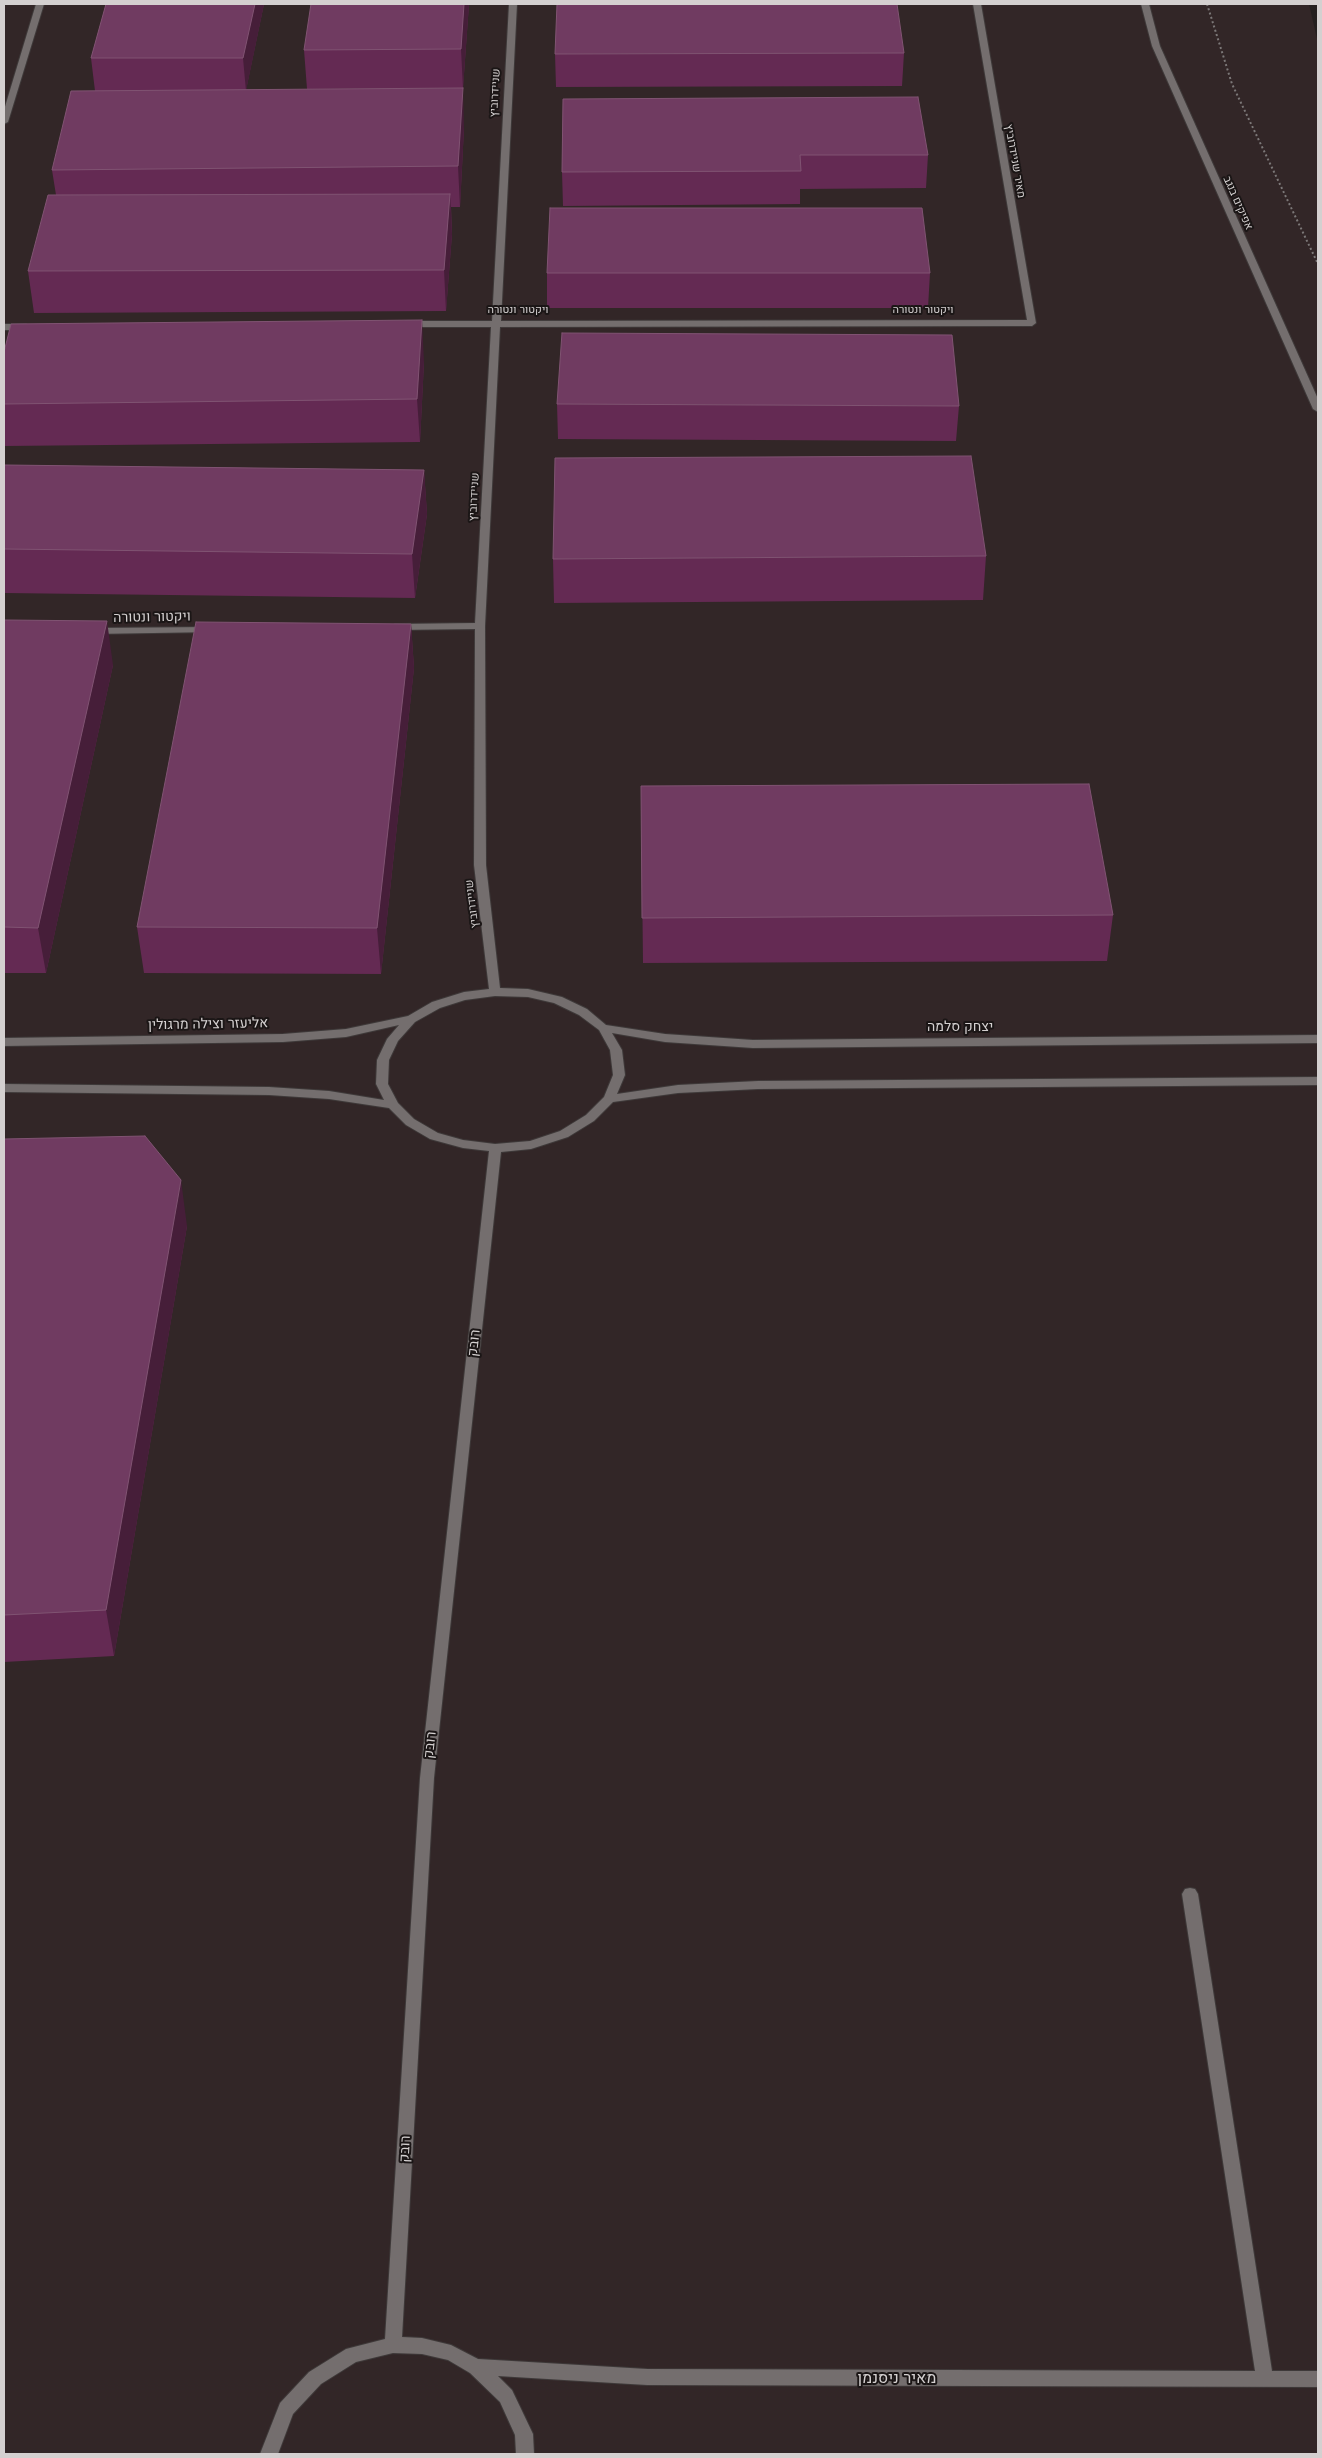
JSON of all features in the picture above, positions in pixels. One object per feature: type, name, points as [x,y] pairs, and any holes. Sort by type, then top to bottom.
[{"type":"street","points":[[4,122],[40,4]]},
{"type":"street","name":"שניידרוביץ","points":[[495,992],[480,864],[480,626],[513,4]]},
{"type":"street","name":"מאיר שניידרוביץ","points":[[977,4],[1032,323]]},
{"type":"street","name":"אפיקים בנגב","points":[[1146,4],[1156,46],[1318,409]]},
{"type":"street","name":"ויקטור ונטורה","points":[[398,324],[1032,323]]},
{"type":"street","points":[[4,328],[33,327]]},
{"type":"street","points":[[381,627],[480,626]]},
{"type":"street","name":"ויקטור ונטורה","points":[[83,631],[222,630]]},
{"type":"street","points":[[495,992],[528,993],[558,1000],[583,1012],[603,1028],[616,1050],[619,1075],[610,1099],[590,1118],[564,1134],[531,1145],[495,1148],[463,1144],[434,1136],[410,1122],[393,1105],[382,1084],[383,1060],[393,1039],[411,1019],[436,1005],[464,996],[495,992]]},
{"type":"street","name":"אליעזר וצילה מרגולין","points":[[4,1042],[283,1038],[346,1033],[411,1019]]},
{"type":"street","name":"יצחק סלמה","points":[[603,1028],[665,1038],[753,1044],[1318,1039]]},
{"type":"street","points":[[610,1099],[678,1089],[758,1085],[1318,1082]]},
{"type":"street","points":[[4,1088],[269,1091],[328,1095],[393,1105]]},
{"type":"street","name":"רובק","points":[[393,2345],[427,1778],[495,1148]]},
{"type":"street","points":[[1190,1894],[1265,2379]]},
{"type":"street","points":[[270,2454],[286,2409],[315,2378],[352,2355],[393,2345],[422,2346],[451,2353],[476,2366],[506,2396],[524,2434],[525,2454]]},
{"type":"street","name":"מאיר ניסנמן","points":[[476,2366],[646,2377],[1318,2379]]},
{"type":"path","points":[[1207,4],[1232,84],[1318,264]]},
{"type":"shaded area","points":[[4,4],[1309,4],[1318,43],[1318,2454],[4,2454]]},
{"type":"building","points":[[106,4],[255,4],[243,58],[91,58]]},
{"type":"building","points":[[311,4],[464,4],[461,49],[304,50]]},
{"type":"building","points":[[557,4],[897,4],[904,53],[555,54]]},
{"type":"building","points":[[463,88],[458,166],[52,170],[71,91]]},
{"type":"building","points":[[918,97],[928,155],[800,155],[801,171],[562,172],[563,99]]},
{"type":"building","points":[[450,194],[444,270],[28,271],[48,195]]},
{"type":"building","points":[[550,208],[922,208],[930,273],[547,273]]},
{"type":"building","points":[[422,320],[417,399],[4,404],[4,352],[11,324]]},
{"type":"building","points":[[562,333],[952,335],[959,406],[557,404]]},
{"type":"building","points":[[971,456],[986,556],[553,559],[555,458]]},
{"type":"building","points":[[4,465],[424,470],[412,554],[4,549]]},
{"type":"building","points":[[4,620],[107,621],[38,928],[4,927]]},
{"type":"building","points":[[196,622],[411,624],[377,928],[137,927]]},
{"type":"building","points":[[1089,784],[1113,915],[642,918],[641,786]]},
{"type":"building","points":[[145,1136],[181,1180],[106,1610],[4,1615],[4,1139]]}]
